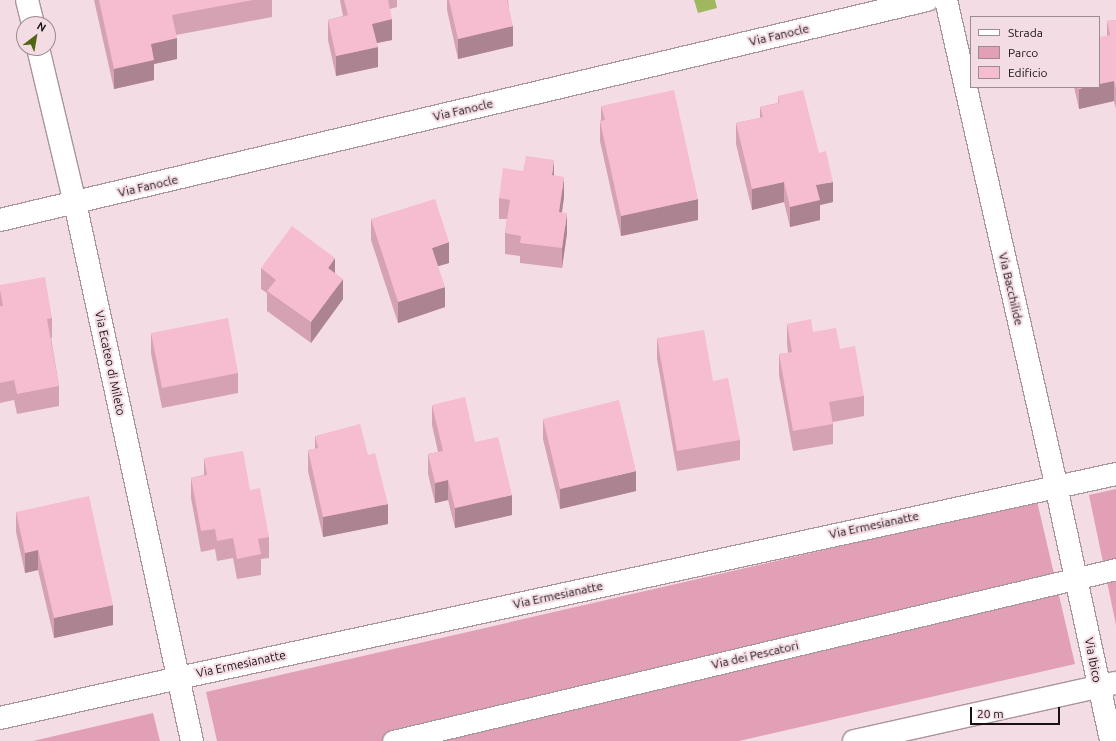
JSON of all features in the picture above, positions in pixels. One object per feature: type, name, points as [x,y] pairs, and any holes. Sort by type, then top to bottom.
[{"type":"street","points":[[27,0],[31,16]]},
{"type":"street","name":"Via Fanocle","points":[[0,220],[927,0]]},
{"type":"street","name":"Via Bacchilide","points":[[946,0],[1076,578]]},
{"type":"street","name":"Via Ecateo di Mileto","points":[[40,56],[75,203],[192,741]]},
{"type":"street","name":"Via Ermesianatte","points":[[0,718],[1116,474]]},
{"type":"street","name":"Via dei Pescatori","points":[[393,741],[1116,569]]},
{"type":"street","name":"Via Ibico","points":[[1076,578],[1107,685],[1111,741]]},
{"type":"street","points":[[854,741],[1107,685]]},
{"type":"green space","points":[[1116,489],[1116,625],[1089,495]]},
{"type":"green space","points":[[1037,501],[1075,664],[739,741],[217,741],[206,692]]},
{"type":"green space","points":[[153,713],[160,741],[33,741]]},
{"type":"shaded area","points":[[694,0],[715,0],[717,8],[698,13]]},
{"type":"building","points":[[99,0],[253,0],[172,15],[177,38],[151,44],[154,60],[114,69]]},
{"type":"building","points":[[344,0],[388,0],[392,19],[372,24],[378,47],[336,56],[328,20],[348,15]]},
{"type":"building","points":[[449,0],[507,0],[513,26],[458,39]]},
{"type":"building","points":[[1116,20],[1116,89],[1114,81],[1100,84],[1100,37],[1110,35],[1107,21]]},
{"type":"building","points":[[674,90],[698,199],[621,216],[600,121],[605,120],[601,106]]},
{"type":"building","points":[[803,90],[819,153],[826,151],[833,182],[816,185],[820,200],[790,207],[784,182],[752,189],[736,123],[763,117],[760,107],[779,103],[778,96]]},
{"type":"building","points":[[526,156],[554,160],[552,175],[564,177],[559,212],[567,213],[562,248],[520,243],[521,236],[505,233],[510,200],[499,198],[503,168],[523,171]]},
{"type":"building","points":[[435,199],[449,242],[432,248],[445,287],[398,302],[371,219]]},
{"type":"building","points":[[292,226],[335,258],[328,268],[343,279],[311,322],[267,291],[276,280],[261,268]]},
{"type":"building","points":[[45,277],[52,318],[47,319],[59,386],[17,394],[14,380],[0,383],[0,306],[3,306],[0,285]]},
{"type":"building","points":[[228,318],[238,373],[162,388],[151,333]]},
{"type":"building","points":[[811,319],[813,332],[836,328],[840,349],[855,346],[864,396],[829,402],[833,424],[793,431],[779,354],[792,352],[787,324]]},
{"type":"building","points":[[704,330],[713,381],[728,378],[740,440],[677,451],[657,338]]},
{"type":"building","points":[[465,397],[475,442],[498,437],[512,495],[455,508],[448,480],[435,483],[428,454],[443,451],[432,405]]},
{"type":"building","points":[[619,400],[636,471],[560,489],[543,419]]},
{"type":"building","points":[[360,424],[368,455],[375,453],[388,504],[323,517],[308,450],[318,448],[315,436]]},
{"type":"building","points":[[243,451],[250,490],[260,488],[269,537],[258,539],[261,554],[237,559],[233,538],[217,541],[215,529],[201,531],[191,478],[207,475],[204,458]]},
{"type":"building","points":[[89,496],[113,605],[54,618],[38,550],[25,553],[16,512]]}]
